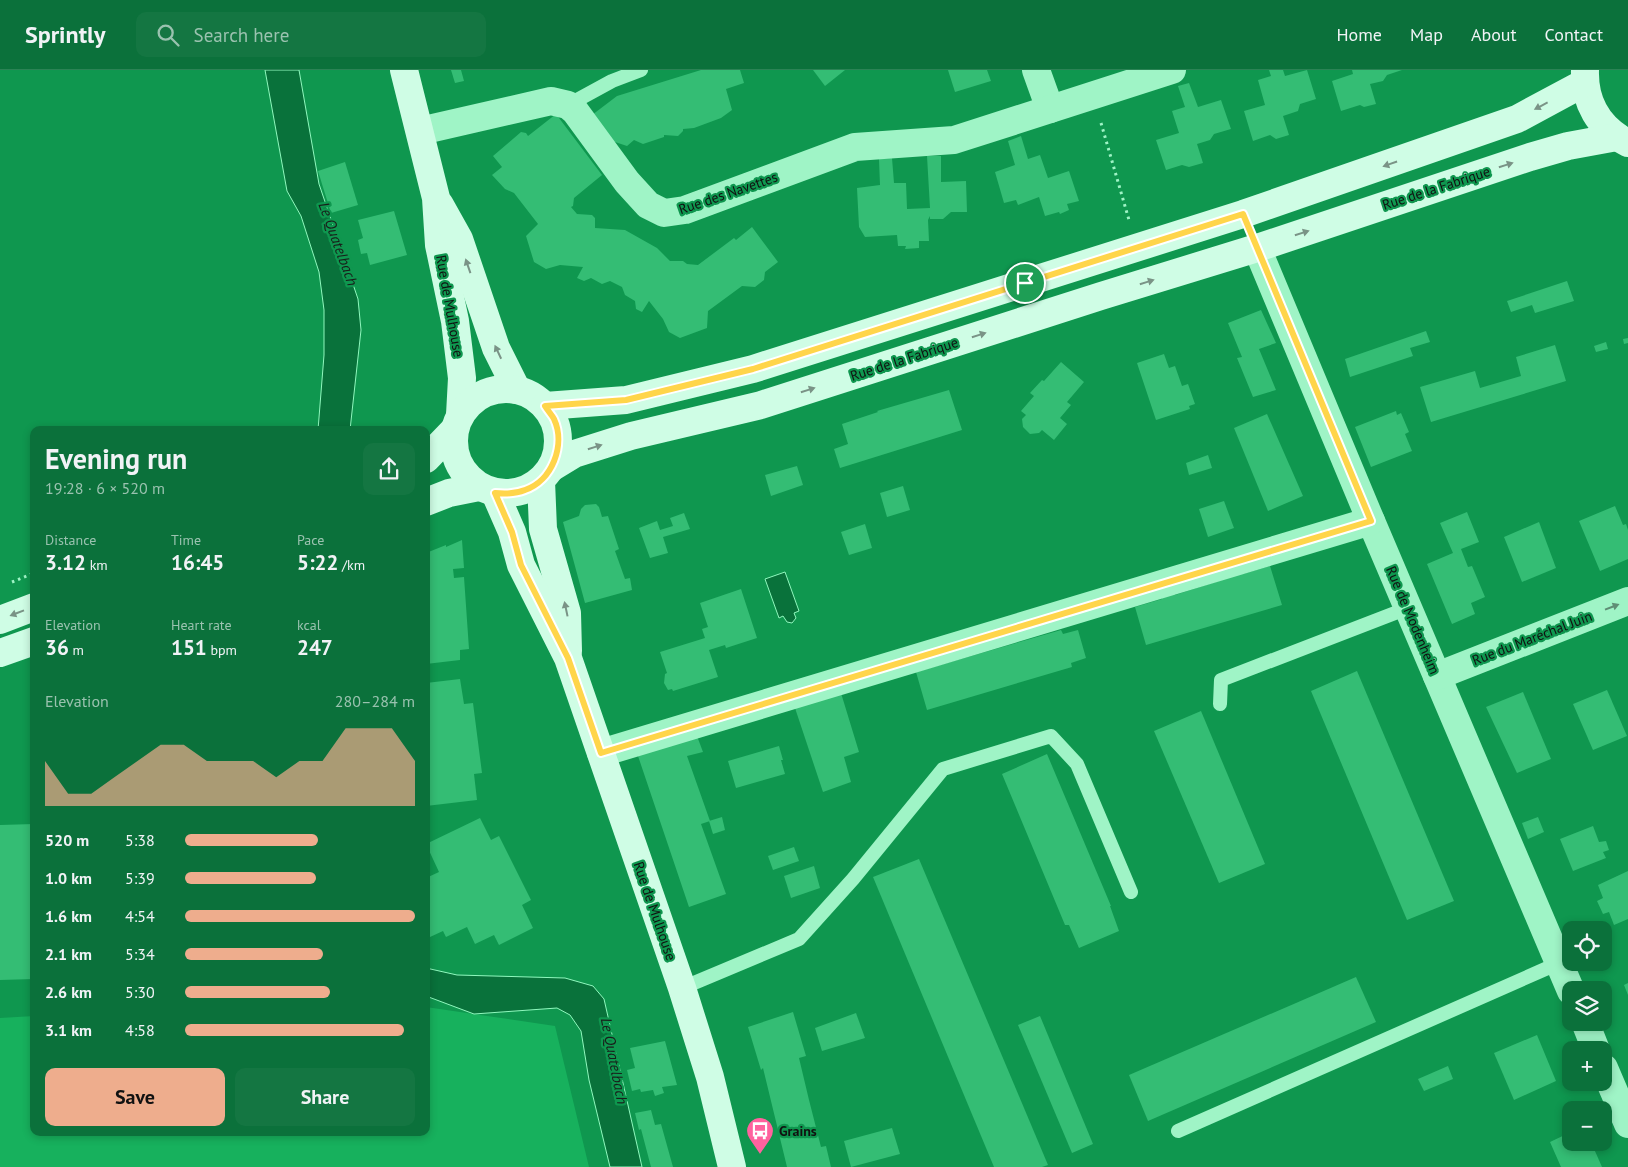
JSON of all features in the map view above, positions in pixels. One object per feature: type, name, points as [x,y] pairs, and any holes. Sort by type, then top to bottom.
[{"type":"main road","name":"Rue de Mulhouse","points":[[404,70],[436,198],[439,245],[455,322],[462,378],[457,423]]},
{"type":"main road","points":[[545,406],[626,400],[753,369],[1243,214],[1517,119],[1585,77],[1588,99],[1595,114],[1604,127],[1622,140]]},
{"type":"main road","name":"Rue de la Fabrique","points":[[546,474],[574,454],[623,438],[761,405],[1257,248],[1530,157],[1568,146],[1622,140]]},
{"type":"main road","name":"Rue de Mulhouse","points":[[436,198],[458,239],[496,348],[517,390]]},
{"type":"main road","points":[[1243,214],[1257,248]]},
{"type":"main road","points":[[430,453],[457,423],[471,402],[485,393],[501,389],[517,390],[532,396],[545,406],[554,420],[558,436],[558,453],[546,474],[527,490],[511,494],[487,490],[449,493],[430,500]]},
{"type":"main road","points":[[457,423],[453,447],[458,463],[466,476],[487,490]]},
{"type":"main road","name":"Rue de Mulhouse","points":[[546,474],[543,529],[568,613],[568,658]]},
{"type":"main road","name":"Rue de Mulhouse","points":[[487,490],[512,532],[521,565],[568,658],[682,988],[710,1077],[732,1167]]},
{"type":"main road","points":[[0,620],[30,609]]},
{"type":"main road","points":[[0,653],[30,642]]},
{"type":"street","points":[[1036,70],[1050,110]]},
{"type":"street","name":"Rue des Navettes","points":[[568,105],[627,182],[648,205],[664,213],[685,210],[856,146],[954,140],[1162,72]]},
{"type":"street","points":[[420,131],[551,101],[568,105]]},
{"type":"street","name":"Rue de Modenheim","points":[[1257,248],[1567,981]]},
{"type":"street","points":[[601,753],[1371,521]]},
{"type":"street","name":"Rue du Maréchal Juin","points":[[1437,676],[1628,601]]},
{"type":"street","points":[[1612,1087],[1628,1124]]},
{"type":"lane","points":[[568,105],[612,81],[641,70]]},
{"type":"lane","points":[[1220,704],[1222,680],[1408,608]]},
{"type":"lane","points":[[682,988],[799,939],[943,770],[1051,736],[1077,764],[1131,892]]},
{"type":"lane","points":[[1178,1131],[1559,963]]},
{"type":"path","points":[[1093,96],[1137,247]]},
{"type":"path","points":[[8,583],[30,575]]},
{"type":"shaded area","points":[[430,1008],[555,1026],[589,1167],[0,1167],[0,1018],[30,1016],[30,1136],[430,1136]]},
{"type":"water","name":"Le Quatelbach","points":[[265,70],[299,70],[319,184],[358,299],[361,330],[350,426],[318,426],[324,355],[324,310],[319,272],[301,216],[287,191]]},
{"type":"water","points":[[785,572],[799,611],[794,613],[796,618],[792,623],[787,622],[783,616],[779,618],[765,579]]},
{"type":"water","name":"Le Quatelbach","points":[[430,969],[457,975],[565,978],[593,986],[604,999],[642,1167],[610,1167],[589,1080],[581,1031],[570,1015],[557,1008],[474,1014],[430,998]]},
{"type":"building","points":[[451,70],[461,70],[464,81],[455,83]]},
{"type":"building","points":[[701,70],[740,70],[744,83],[726,89],[732,110],[721,118],[694,128],[683,129],[678,136],[664,135],[664,137],[643,144],[634,140],[627,146],[612,141],[592,115],[617,96]]},
{"type":"building","points":[[813,70],[845,70],[825,86]]},
{"type":"building","points":[[948,70],[987,70],[991,81],[955,92]]},
{"type":"building","points":[[1269,70],[1283,70],[1285,76],[1307,70],[1316,99],[1300,104],[1298,111],[1283,116],[1289,135],[1276,139],[1270,135],[1253,141],[1244,111],[1265,105],[1258,80],[1271,76]]},
{"type":"building","points":[[1352,70],[1402,70],[1387,75],[1383,81],[1370,84],[1376,104],[1364,107],[1360,105],[1341,111],[1332,81],[1353,74]]},
{"type":"building","points":[[1189,83],[1198,107],[1221,100],[1231,129],[1214,134],[1210,140],[1197,144],[1203,163],[1189,167],[1182,165],[1166,170],[1156,140],[1179,133],[1172,111],[1185,107],[1178,86]]},
{"type":"building","points":[[556,114],[602,175],[574,198],[573,206],[571,207],[577,214],[592,215],[595,218],[595,228],[625,230],[657,248],[670,261],[683,261],[687,264],[698,265],[752,227],[778,262],[765,272],[764,280],[755,287],[742,286],[708,311],[707,328],[680,338],[669,332],[663,319],[649,301],[642,312],[636,309],[635,301],[625,295],[622,287],[610,281],[602,284],[591,278],[584,281],[577,278],[583,267],[560,265],[546,269],[534,262],[526,236],[538,224],[514,193],[505,189],[492,175],[502,167],[493,156],[521,132],[526,133],[528,136]]},
{"type":"building","points":[[1021,136],[1028,159],[1040,155],[1048,178],[1069,171],[1079,201],[1067,204],[1069,210],[1060,214],[1059,212],[1045,216],[1039,197],[1018,205],[1016,200],[1004,203],[995,172],[1015,165],[1008,141]]},
{"type":"building","points":[[927,156],[941,156],[941,182],[966,181],[967,212],[951,212],[943,219],[930,219],[930,216],[928,220],[929,241],[919,241],[919,248],[905,249],[906,246],[898,246],[897,235],[865,237],[859,227],[857,188],[880,185],[879,159],[892,158],[894,183],[906,183],[907,209],[930,208]]},
{"type":"building","points":[[345,162],[358,205],[331,213],[318,171]]},
{"type":"building","points":[[394,211],[407,255],[370,265],[367,253],[361,254],[358,240],[363,238],[358,220]]},
{"type":"building","points":[[1567,281],[1574,301],[1535,313],[1532,305],[1511,312],[1507,301]]},
{"type":"building","points":[[1261,310],[1276,343],[1259,349],[1276,390],[1253,397],[1237,358],[1242,357],[1228,323]]},
{"type":"building","points":[[1426,331],[1430,342],[1410,348],[1413,356],[1350,377],[1345,359]]},
{"type":"building","points":[[1628,338],[1628,343],[1624,344],[1623,339]]},
{"type":"building","points":[[1606,342],[1608,349],[1596,352],[1594,346]]},
{"type":"building","points":[[1555,345],[1566,381],[1431,422],[1420,387],[1475,371],[1480,388],[1521,376],[1516,357]]},
{"type":"building","points":[[1164,354],[1169,368],[1175,366],[1182,386],[1188,384],[1195,404],[1189,406],[1190,409],[1156,420],[1137,363]]},
{"type":"building","points":[[1061,362],[1084,382],[1067,402],[1071,405],[1060,418],[1067,424],[1054,440],[1042,430],[1039,433],[1030,434],[1023,427],[1022,419],[1026,415],[1021,411],[1034,396],[1030,393]]},
{"type":"building","points":[[949,390],[962,430],[840,468],[834,449],[848,444],[842,424],[877,411]]},
{"type":"building","points":[[1396,411],[1397,415],[1401,413],[1409,432],[1405,434],[1412,451],[1371,467],[1355,427]]},
{"type":"building","points":[[1267,414],[1303,496],[1268,511],[1234,428]]},
{"type":"building","points":[[1208,455],[1212,468],[1189,475],[1186,463]]},
{"type":"building","points":[[797,466],[803,485],[771,496],[765,475]]},
{"type":"building","points":[[903,486],[910,510],[887,517],[880,493]]},
{"type":"building","points":[[1224,501],[1234,528],[1208,537],[1199,509]]},
{"type":"building","points":[[596,504],[602,517],[608,516],[619,549],[615,551],[625,579],[630,578],[632,590],[585,603],[563,522],[579,516],[581,509],[585,505]]},
{"type":"building","points":[[1615,506],[1623,525],[1626,524],[1628,530],[1628,559],[1600,571],[1579,521]]},
{"type":"building","points":[[1467,512],[1479,542],[1461,549],[1468,567],[1472,566],[1485,597],[1471,603],[1475,614],[1452,624],[1427,564],[1453,553],[1440,523]]},
{"type":"building","points":[[684,513],[690,529],[663,537],[668,553],[650,558],[639,528],[657,521],[660,530],[673,526],[670,518]]},
{"type":"building","points":[[1539,522],[1556,568],[1522,582],[1504,537]]},
{"type":"building","points":[[865,524],[872,548],[849,555],[841,532]]},
{"type":"building","points":[[462,540],[464,568],[453,569],[454,578],[464,577],[469,649],[460,650],[460,660],[430,664],[430,551],[446,545],[446,547]]},
{"type":"building","points":[[1270,566],[1282,605],[1146,645],[1135,607],[1162,599],[1162,596],[1174,592],[1175,595],[1231,577],[1231,575],[1243,572],[1243,574]]},
{"type":"building","points":[[741,589],[757,638],[726,648],[725,645],[709,650],[718,677],[673,691],[672,689],[668,690],[664,683],[665,674],[667,673],[660,652],[705,638],[702,629],[708,627],[700,603]]},
{"type":"building","points":[[1061,630],[1063,634],[1078,630],[1086,658],[1071,663],[1072,667],[927,710],[916,672]]},
{"type":"building","points":[[1357,671],[1454,901],[1407,920],[1311,691]]},
{"type":"building","points":[[460,679],[464,704],[473,703],[482,773],[474,774],[477,800],[430,806],[430,683]]},
{"type":"building","points":[[1607,690],[1627,736],[1593,750],[1573,704]]},
{"type":"building","points":[[1523,692],[1551,759],[1517,773],[1486,707]]},
{"type":"building","points":[[841,693],[859,752],[844,757],[851,782],[823,792],[795,708]]},
{"type":"building","points":[[1201,711],[1265,864],[1219,883],[1154,731]]},
{"type":"building","points":[[697,736],[703,752],[687,756],[710,821],[701,824],[726,894],[689,907],[637,753]]},
{"type":"building","points":[[779,746],[785,774],[736,788],[728,761]]},
{"type":"building","points":[[1047,754],[1111,906],[1119,931],[1079,948],[1069,925],[1065,925],[1002,774]]},
{"type":"building","points":[[722,817],[725,830],[713,834],[709,821]]},
{"type":"building","points":[[1538,817],[1544,832],[1528,839],[1522,823]]},
{"type":"building","points":[[480,818],[491,840],[499,836],[531,900],[522,905],[533,928],[499,945],[494,935],[475,944],[467,927],[446,937],[443,931],[430,937],[430,876],[439,872],[430,853],[430,842]]},
{"type":"building","points":[[30,824],[30,979],[0,980],[0,825]]},
{"type":"building","points":[[1593,826],[1599,842],[1606,841],[1609,850],[1603,852],[1606,858],[1573,871],[1560,839]]},
{"type":"building","points":[[794,847],[799,861],[773,870],[768,856]]},
{"type":"building","points":[[919,859],[1048,1165],[1042,1167],[994,1167],[873,877]]},
{"type":"building","points":[[814,866],[820,888],[791,898],[784,876]]},
{"type":"building","points":[[1628,871],[1628,919],[1614,925],[1609,912],[1603,914],[1597,901],[1603,898],[1598,885]]},
{"type":"building","points":[[1356,977],[1376,1022],[1148,1121],[1129,1075]]},
{"type":"building","points":[[1628,983],[1628,995],[1624,985]]},
{"type":"building","points":[[793,1012],[806,1056],[799,1058],[809,1100],[821,1147],[826,1146],[831,1167],[787,1167],[763,1068],[761,1070],[748,1027]]},
{"type":"building","points":[[856,1013],[865,1038],[822,1051],[815,1028]]},
{"type":"building","points":[[1040,1016],[1093,1144],[1072,1153],[1018,1025]]},
{"type":"building","points":[[1537,1035],[1556,1081],[1514,1100],[1494,1053]]},
{"type":"building","points":[[665,1041],[677,1085],[662,1087],[664,1093],[655,1096],[653,1090],[641,1092],[640,1089],[632,1091],[627,1070],[635,1068],[630,1048]]},
{"type":"building","points":[[1448,1066],[1453,1079],[1424,1091],[1418,1079]]},
{"type":"building","points":[[651,1110],[655,1125],[661,1124],[673,1167],[651,1167],[635,1113]]},
{"type":"building","points":[[892,1128],[900,1154],[851,1167],[844,1141]]},
{"type":"building","points":[[1562,1136],[1562,1151],[1595,1151],[1602,1167],[1561,1167],[1550,1142]]},
{"type":"place","name":"Grains","points":[[760,1155]]},
{"type":"route","points":[[1243,214],[1371,521],[601,753],[568,658],[521,565],[512,532],[495,493],[511,494],[527,490],[541,481],[551,468],[558,453],[558,436],[554,420],[545,406],[626,400],[753,369],[1025,283],[1243,214]]}]
